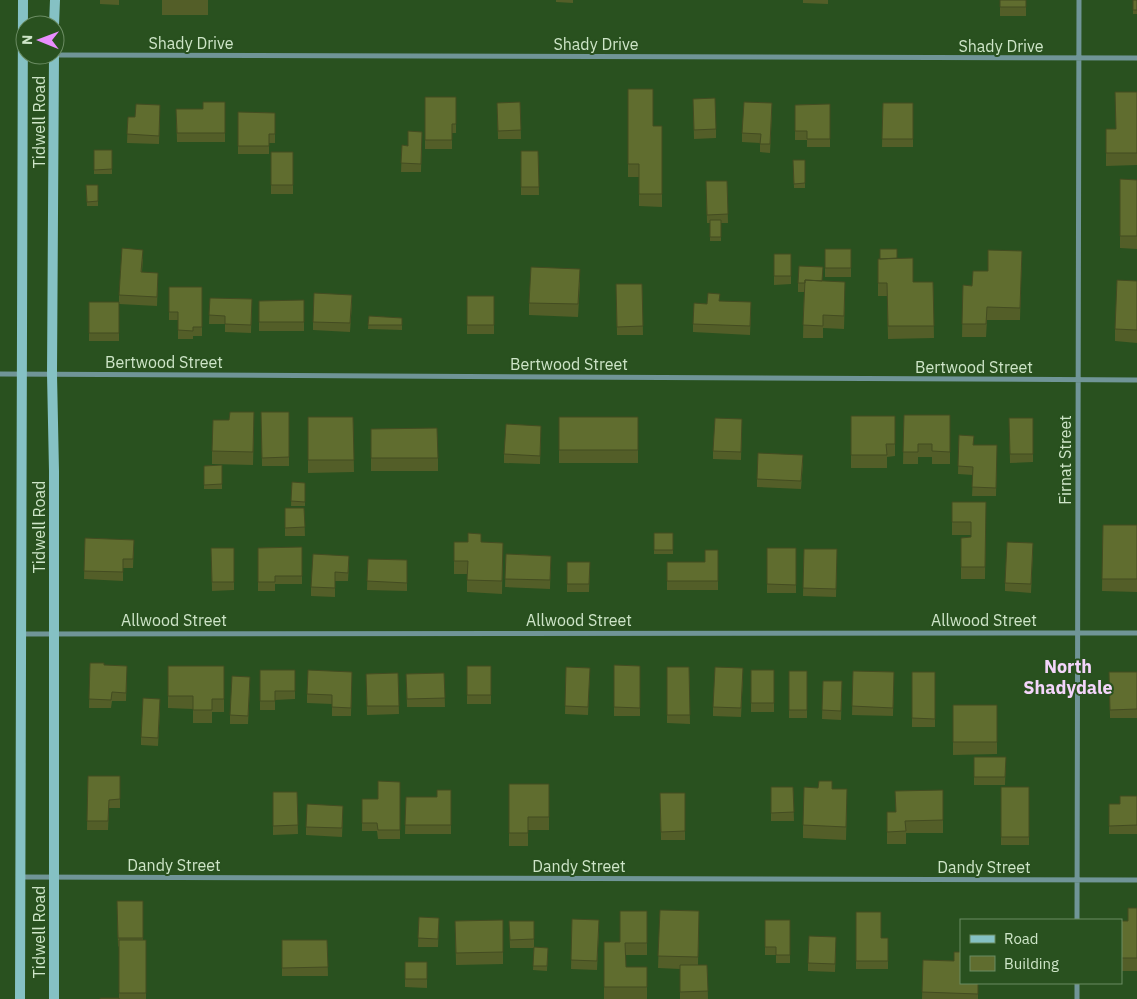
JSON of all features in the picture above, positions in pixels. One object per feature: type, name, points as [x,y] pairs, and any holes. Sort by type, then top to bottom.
[{"type":"main road","name":"Tidwell Road","points":[[22,0],[23,15]]},
{"type":"main road","points":[[54,15],[55,0]]},
{"type":"main road","name":"Tidwell Road","points":[[20,999],[21,374],[24,65]]},
{"type":"main road","name":"Tidwell Road","points":[[54,999],[54,471],[52,374],[55,65]]},
{"type":"street","name":"Firnat Street","points":[[1077,919],[1079,0]]},
{"type":"street","name":"Shady Drive","points":[[65,55],[1137,58]]},
{"type":"street","name":"Bertwood Street","points":[[0,374],[1137,380]]},
{"type":"street","name":"Allwood Street","points":[[22,634],[1137,633]]},
{"type":"street","name":"Dandy Street","points":[[21,877],[1137,880]]},
{"type":"street","points":[[1077,984],[1077,999]]},
{"type":"building","points":[[1000,0],[1026,0],[1026,7],[1000,7]]},
{"type":"building","points":[[1133,0],[1137,0],[1137,10],[1133,10]]},
{"type":"building","points":[[628,89],[653,89],[653,126],[662,126],[662,194],[639,194],[639,164],[628,164]]},
{"type":"building","points":[[1115,92],[1137,92],[1137,153],[1106,153],[1106,129],[1116,129]]},
{"type":"building","points":[[425,97],[456,97],[456,124],[452,124],[452,140],[425,140]]},
{"type":"building","points":[[715,98],[716,129],[694,130],[693,99]]},
{"type":"building","points":[[203,102],[225,102],[225,133],[177,133],[176,109],[203,109]]},
{"type":"building","points":[[520,102],[521,130],[498,131],[497,103]]},
{"type":"building","points":[[744,102],[772,103],[770,144],[760,144],[761,134],[742,133]]},
{"type":"building","points":[[883,103],[913,103],[913,139],[882,139]]},
{"type":"building","points":[[136,104],[160,105],[159,136],[127,134],[128,117],[135,117]]},
{"type":"building","points":[[830,104],[830,139],[807,139],[807,131],[795,131],[795,105]]},
{"type":"building","points":[[238,112],[275,113],[275,134],[269,134],[269,146],[238,146]]},
{"type":"building","points":[[408,131],[422,132],[421,164],[401,163],[402,145],[408,146]]},
{"type":"building","points":[[94,150],[112,150],[112,169],[94,170]]},
{"type":"building","points":[[521,151],[538,151],[539,187],[521,187]]},
{"type":"building","points":[[271,152],[293,152],[293,185],[271,185]]},
{"type":"building","points":[[793,160],[805,160],[805,183],[794,184]]},
{"type":"building","points":[[1120,179],[1137,180],[1137,236],[1120,236]]},
{"type":"building","points":[[706,181],[727,181],[728,214],[707,215]]},
{"type":"building","points":[[86,185],[98,185],[98,201],[87,202]]},
{"type":"building","points":[[710,220],[721,220],[721,237],[710,237]]},
{"type":"building","points":[[122,248],[143,250],[141,272],[158,273],[157,297],[119,295]]},
{"type":"building","points":[[825,249],[851,249],[851,268],[825,268]]},
{"type":"building","points":[[880,249],[897,249],[897,258],[880,259]]},
{"type":"building","points":[[988,250],[1022,251],[1020,308],[987,307],[986,324],[962,324],[963,285],[972,286],[973,271],[988,271]]},
{"type":"building","points":[[774,254],[791,254],[791,276],[774,276]]},
{"type":"building","points":[[913,258],[913,282],[933,282],[934,326],[888,326],[887,283],[878,283],[878,259]]},
{"type":"building","points":[[799,266],[823,267],[822,281],[805,280],[805,283],[798,283]]},
{"type":"building","points":[[531,267],[580,269],[578,304],[529,303]]},
{"type":"building","points":[[805,280],[845,282],[844,316],[823,315],[823,326],[803,325]]},
{"type":"building","points":[[1117,280],[1137,281],[1137,330],[1115,329]]},
{"type":"building","points":[[616,284],[642,284],[643,326],[617,327]]},
{"type":"building","points":[[169,287],[202,287],[202,327],[193,327],[193,331],[178,330],[178,312],[169,312]]},
{"type":"building","points":[[314,293],[352,295],[350,323],[313,322]]},
{"type":"building","points":[[708,293],[720,294],[719,301],[751,302],[750,326],[693,324],[694,303],[707,304]]},
{"type":"building","points":[[467,296],[494,296],[494,325],[467,325]]},
{"type":"building","points":[[210,298],[252,299],[251,325],[225,324],[225,316],[209,315]]},
{"type":"building","points":[[304,300],[304,322],[259,322],[259,301]]},
{"type":"building","points":[[89,302],[119,302],[119,333],[89,333]]},
{"type":"building","points":[[369,316],[402,318],[402,325],[368,325]]},
{"type":"building","points":[[230,412],[254,412],[253,452],[212,451],[213,420],[229,420]]},
{"type":"building","points":[[261,412],[289,412],[289,457],[262,458]]},
{"type":"building","points":[[904,415],[950,415],[950,452],[932,451],[932,444],[918,444],[918,452],[903,452]]},
{"type":"building","points":[[851,416],[895,416],[895,444],[886,444],[887,455],[851,455]]},
{"type":"building","points":[[308,417],[353,417],[354,460],[308,460]]},
{"type":"building","points":[[559,417],[638,417],[638,450],[559,450]]},
{"type":"building","points":[[715,418],[742,419],[741,452],[713,451]]},
{"type":"building","points":[[1009,418],[1033,418],[1033,454],[1010,454]]},
{"type":"building","points":[[506,424],[541,426],[540,456],[504,454]]},
{"type":"building","points":[[437,428],[438,458],[371,458],[371,429]]},
{"type":"building","points":[[959,435],[974,436],[973,445],[997,445],[996,488],[972,487],[973,467],[958,466]]},
{"type":"building","points":[[758,453],[803,455],[801,481],[757,479]]},
{"type":"building","points":[[222,465],[222,484],[204,485],[204,466]]},
{"type":"building","points":[[292,482],[305,483],[305,502],[291,501]]},
{"type":"building","points":[[952,502],[986,502],[985,567],[961,567],[961,538],[971,537],[971,522],[952,522]]},
{"type":"building","points":[[285,508],[304,508],[305,527],[285,528]]},
{"type":"building","points":[[1103,525],[1137,525],[1137,579],[1102,579]]},
{"type":"building","points":[[468,533],[481,534],[481,542],[503,543],[502,581],[467,580],[468,561],[454,561],[454,542],[468,542]]},
{"type":"building","points":[[654,533],[673,533],[673,550],[654,550]]},
{"type":"building","points":[[85,538],[134,540],[133,559],[123,559],[123,572],[84,571]]},
{"type":"building","points":[[1007,542],[1033,543],[1031,584],[1005,583]]},
{"type":"building","points":[[302,547],[302,576],[275,576],[275,582],[258,582],[258,548]]},
{"type":"building","points":[[211,548],[234,548],[234,582],[212,582]]},
{"type":"building","points":[[767,548],[796,548],[796,585],[767,584]]},
{"type":"building","points":[[804,549],[837,549],[836,589],[803,588]]},
{"type":"building","points":[[705,550],[718,550],[718,581],[667,581],[667,562],[705,562]]},
{"type":"building","points":[[313,554],[349,556],[348,573],[335,572],[335,588],[311,587]]},
{"type":"building","points":[[506,554],[551,556],[550,580],[505,579]]},
{"type":"building","points":[[368,559],[407,560],[407,583],[367,581]]},
{"type":"building","points":[[567,562],[590,562],[589,584],[567,584]]},
{"type":"building","points":[[90,663],[127,666],[126,693],[112,692],[111,700],[89,699]]},
{"type":"building","points":[[614,665],[640,666],[640,708],[614,707]]},
{"type":"building","points":[[168,666],[224,666],[224,699],[212,699],[212,710],[193,710],[193,696],[168,696]]},
{"type":"building","points":[[467,666],[491,666],[491,695],[467,695]]},
{"type":"building","points":[[566,667],[590,668],[588,707],[565,706]]},
{"type":"building","points":[[667,667],[689,667],[690,715],[667,715]]},
{"type":"building","points":[[715,667],[743,668],[741,708],[713,707]]},
{"type":"building","points":[[260,670],[295,670],[295,691],[275,691],[275,701],[260,701]]},
{"type":"building","points":[[308,670],[352,672],[351,708],[332,707],[332,695],[307,694]]},
{"type":"building","points":[[751,670],[774,670],[774,703],[751,703]]},
{"type":"building","points":[[789,671],[807,671],[807,710],[789,710]]},
{"type":"building","points":[[853,671],[894,672],[893,708],[852,706]]},
{"type":"building","points":[[912,672],[935,672],[935,719],[912,718]]},
{"type":"building","points":[[1109,672],[1137,672],[1137,709],[1110,710]]},
{"type":"building","points":[[398,673],[399,706],[367,706],[366,674]]},
{"type":"building","points":[[444,673],[445,698],[407,699],[406,674]]},
{"type":"building","points":[[232,676],[250,677],[248,716],[230,715]]},
{"type":"building","points":[[823,681],[842,681],[841,711],[822,710]]},
{"type":"building","points":[[143,698],[160,699],[158,738],[141,737]]},
{"type":"building","points":[[953,705],[997,705],[997,742],[953,742]]},
{"type":"building","points":[[974,757],[1006,757],[1005,777],[974,777]]},
{"type":"building","points":[[88,776],[120,776],[120,799],[109,800],[108,821],[87,821]]},
{"type":"building","points":[[378,781],[400,782],[400,830],[378,830],[377,823],[362,823],[362,799],[378,799]]},
{"type":"building","points":[[819,781],[832,781],[832,789],[847,789],[846,827],[803,825],[804,787],[818,788]]},
{"type":"building","points":[[509,784],[549,784],[549,817],[528,817],[528,833],[509,833]]},
{"type":"building","points":[[771,787],[793,787],[794,812],[771,813]]},
{"type":"building","points":[[1001,787],[1029,787],[1029,837],[1001,837]]},
{"type":"building","points":[[437,790],[451,790],[451,825],[405,825],[406,797],[437,797]]},
{"type":"building","points":[[943,790],[943,820],[905,821],[906,831],[887,832],[887,812],[896,812],[895,791]]},
{"type":"building","points":[[273,792],[297,792],[298,825],[273,826]]},
{"type":"building","points":[[660,793],[685,793],[685,831],[661,832]]},
{"type":"building","points":[[1120,796],[1137,796],[1137,825],[1109,826],[1109,804],[1120,804]]},
{"type":"building","points":[[307,804],[343,806],[342,828],[306,827]]},
{"type":"building","points":[[117,901],[143,901],[143,938],[118,938]]},
{"type":"building","points":[[1128,908],[1137,908],[1137,958],[1122,958],[1122,921],[1128,921]]},
{"type":"building","points":[[660,910],[699,911],[698,957],[658,956]]},
{"type":"building","points":[[620,911],[647,911],[647,943],[625,943],[626,967],[647,967],[647,987],[604,987],[604,942],[620,942]]},
{"type":"building","points":[[856,912],[881,912],[881,938],[888,938],[888,961],[856,961]]},
{"type":"building","points":[[419,917],[439,918],[438,939],[418,938]]},
{"type":"building","points":[[572,919],[599,920],[597,961],[571,960]]},
{"type":"building","points":[[503,920],[503,952],[456,953],[455,921]]},
{"type":"building","points":[[765,920],[790,920],[790,955],[776,955],[776,947],[765,947]]},
{"type":"building","points":[[509,921],[534,921],[534,939],[510,940]]},
{"type":"building","points":[[809,936],[836,937],[835,964],[808,963]]},
{"type":"building","points":[[119,940],[146,940],[146,993],[119,993]]},
{"type":"building","points":[[282,940],[327,940],[328,967],[282,968]]},
{"type":"building","points":[[534,947],[548,948],[547,966],[533,966]]},
{"type":"building","points":[[954,952],[960,952],[960,984],[978,984],[978,994],[922,992],[923,960],[954,961]]},
{"type":"building","points":[[405,962],[427,962],[427,979],[405,979]]},
{"type":"building","points":[[680,965],[707,965],[708,991],[680,992]]},
{"type":"building","points":[[119,998],[119,999],[100,999]]},
{"type":"district","name":"North Shadydale","points":[[1068,676]]}]
